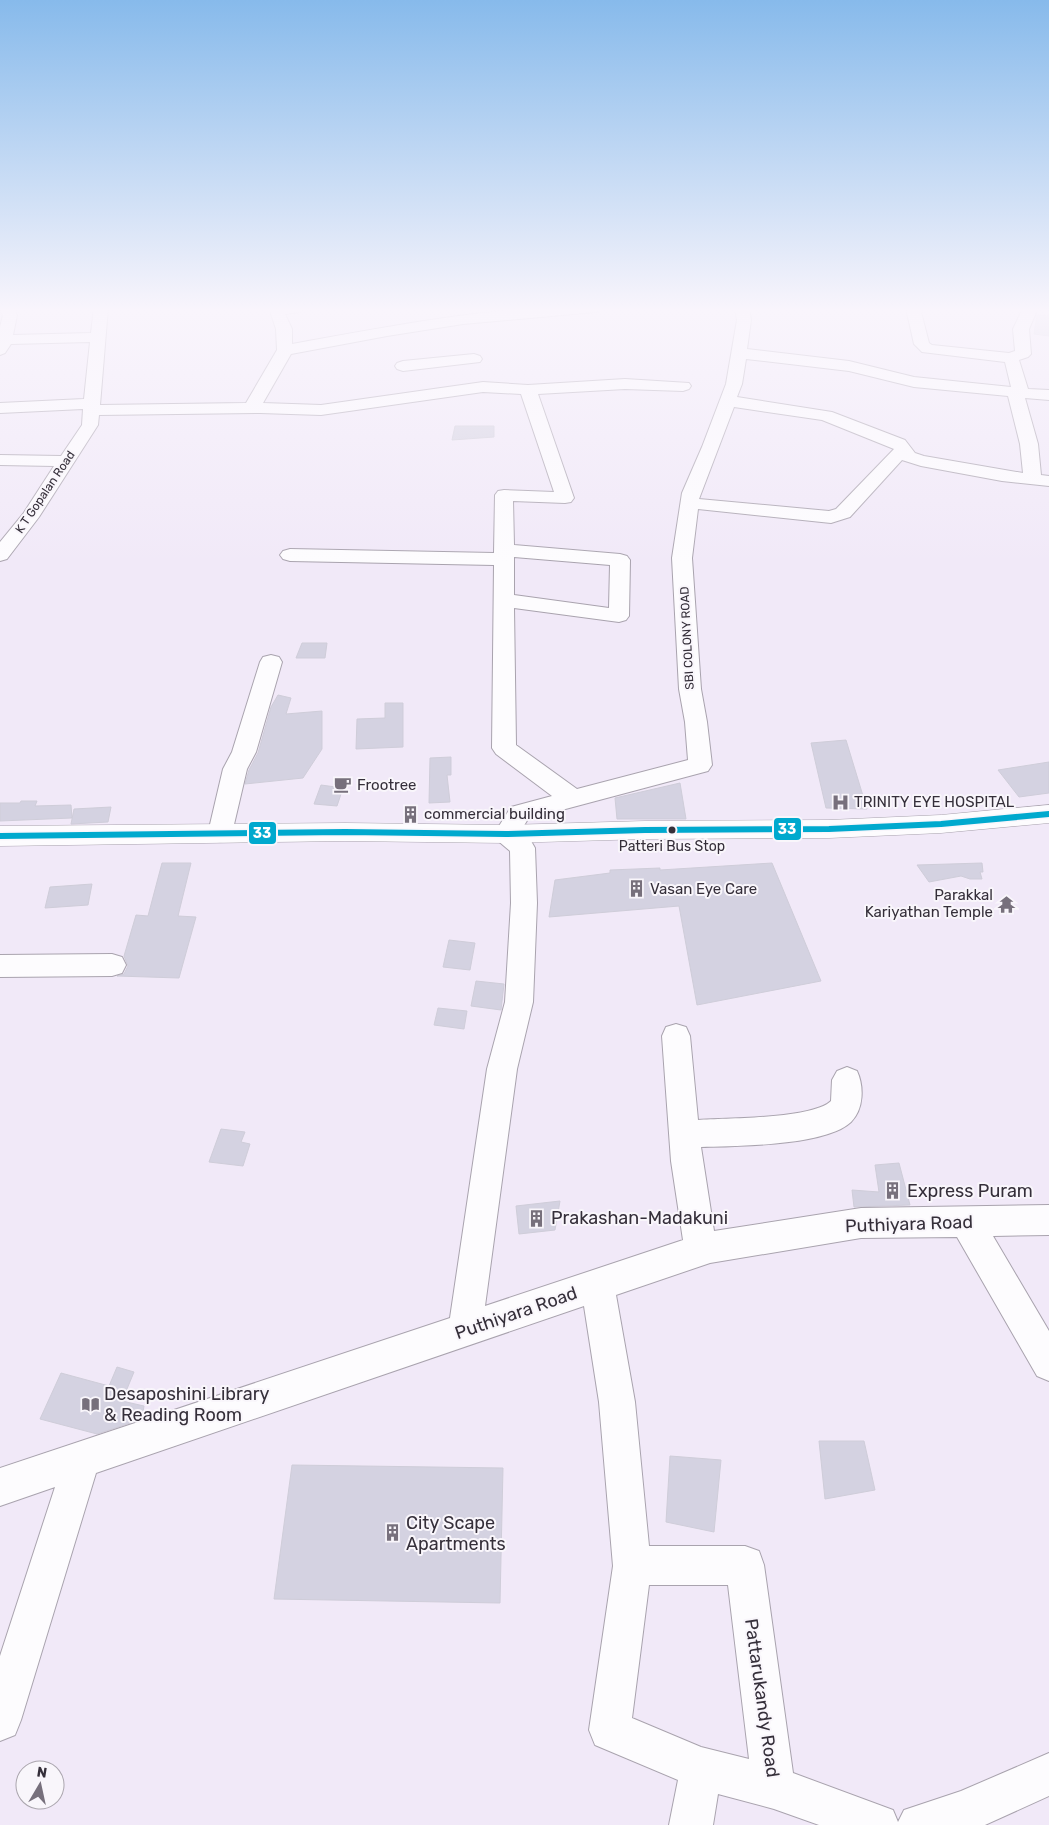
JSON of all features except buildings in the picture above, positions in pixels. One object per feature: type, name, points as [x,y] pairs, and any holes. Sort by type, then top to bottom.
[{"type":"main road","points":[[0,849],[514,841],[883,827],[941,824],[1049,814]]},
{"type":"main road","points":[[0,836],[410,832],[514,841],[646,843],[896,840],[1049,828]]},
{"type":"street","name":"K T Gopalan Road","points":[[0,555],[30,517],[90,425],[93,393]]},
{"type":"street","points":[[251,409],[260,393]]},
{"type":"street","points":[[0,408],[92,407],[321,410],[440,393]]},
{"type":"street","points":[[529,393],[565,498],[504,495],[504,748],[572,798]]},
{"type":"street","name":"SBI COLONY ROAD","points":[[514,841],[520,813],[700,765],[696,722],[690,689],[682,558],[690,503],[701,467],[712,447],[731,393]]},
{"type":"street","points":[[729,401],[826,416],[899,444],[909,457],[921,461],[1002,476],[1040,480],[1029,444],[1019,393]]},
{"type":"street","points":[[1022,393],[1049,395]]},
{"type":"street","points":[[690,503],[830,517],[843,513],[903,449]]},
{"type":"street","points":[[0,460],[67,460]]},
{"type":"street","points":[[290,555],[504,554],[620,560],[619,616],[504,600]]},
{"type":"street","points":[[220,833],[235,769],[244,752],[271,662]]},
{"type":"street","points":[[465,1330],[502,1069],[519,1002],[524,903],[514,841]]},
{"type":"street","points":[[0,966],[112,965]]},
{"type":"street","points":[[676,1036],[685,1134],[700,1250]]},
{"type":"street","points":[[685,1134],[783,1129],[821,1121],[840,1114],[846,1104],[847,1080]]},
{"type":"street","name":"Puthiyara Road","points":[[0,1488],[700,1250],[861,1223],[1049,1220]]},
{"type":"street","points":[[966,1221],[1049,1364]]},
{"type":"street","points":[[598,1285],[618,1402],[632,1566]]},
{"type":"street","points":[[0,1720],[82,1459]]},
{"type":"street","name":"Pattarukandy Road","points":[[745,1565],[774,1787],[701,1768],[610,1730],[632,1566],[745,1565]]},
{"type":"street","points":[[691,1825],[701,1768]]},
{"type":"street","points":[[919,1825],[964,1812],[1049,1774]]},
{"type":"street","points":[[774,1787],[878,1825]]},
{"type":"transit line","name":"33","points":[[0,836],[345,832],[506,834],[645,830],[829,829],[941,824],[1049,814]]},
{"type":"place","name":"Frootree","points":[[343,785]]},
{"type":"place","name":"TRINITY EYE HOSPITAL","points":[[840,802]]},
{"type":"place","name":"commercial building","points":[[410,814]]},
{"type":"place","name":"Patteri Bus Stop","points":[[672,830]]},
{"type":"place","name":"Vasan Eye Care","points":[[636,889]]},
{"type":"place","name":"Parakkal Kariyathan Temple","points":[[1007,904]]},
{"type":"place","name":"Express Puram","points":[[893,1191]]},
{"type":"place","name":"Prakashan-Madakuni","points":[[537,1218]]},
{"type":"place","name":"Desaposhini Library & Reading Room","points":[[90,1404]]},
{"type":"place","name":"City Scape Apartments","points":[[392,1533]]}]
